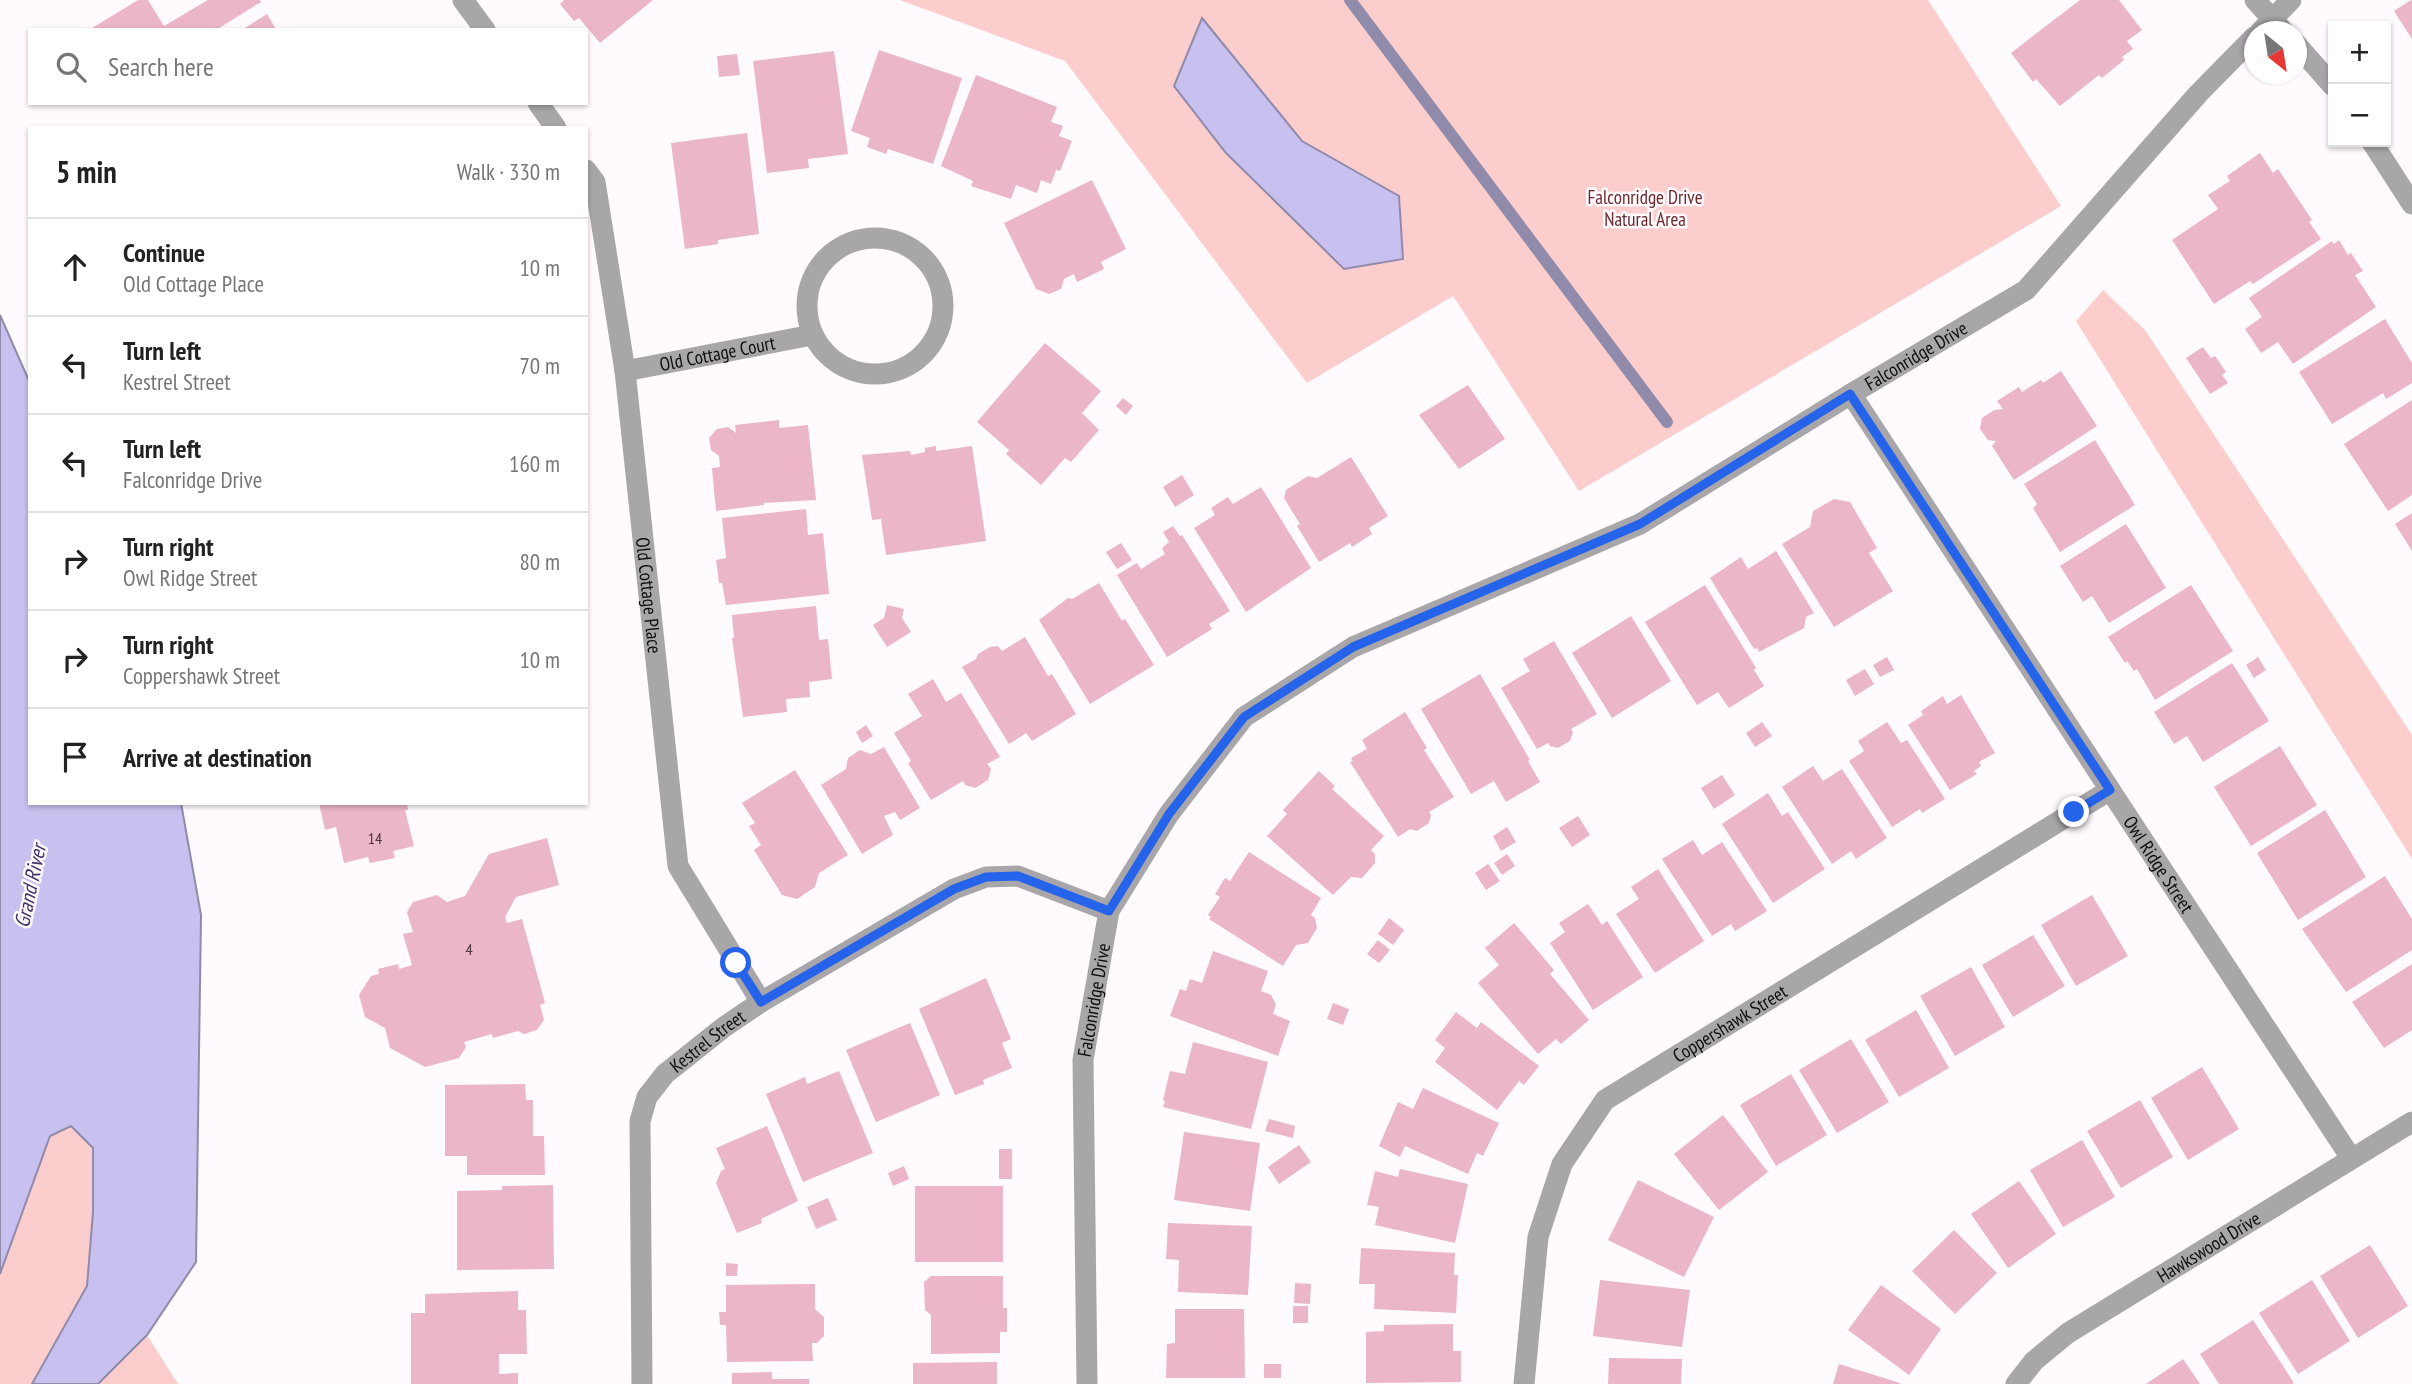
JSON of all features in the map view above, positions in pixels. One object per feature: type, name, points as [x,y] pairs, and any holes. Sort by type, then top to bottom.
[{"type":"street","points":[[464,0],[484,28]]},
{"type":"street","points":[[2255,0],[2268,21]]},
{"type":"street","points":[[2276,21],[2291,0]]},
{"type":"street","name":"Falconridge Drive","points":[[1087,1384],[1083,1060],[1109,911],[1169,814],[1244,717],[1353,647],[1640,524],[2026,289],[2198,94],[2244,48]]},
{"type":"street","points":[[2307,56],[2331,84]]},
{"type":"street","points":[[539,105],[555,126]]},
{"type":"street","points":[[2375,147],[2412,204]]},
{"type":"street","name":"Old Cottage Place","points":[[588,173],[595,182],[625,371],[678,866],[761,1002]]},
{"type":"street","points":[[865,238],[886,239],[909,247],[922,256],[936,275],[942,293],[939,332],[925,352],[906,367],[883,374],[859,373],[845,368],[825,354],[812,335],[806,310],[809,287],[820,265],[842,246],[865,238]]},
{"type":"street","name":"Old Cottage Court","points":[[625,371],[812,335]]},
{"type":"street","name":"Owl Ridge Street","points":[[1850,394],[2351,1158]]},
{"type":"street","name":"Coppershawk Street","points":[[1524,1384],[1538,1237],[1562,1164],[1605,1100],[2110,790]]},
{"type":"street","name":"Kestrel Street","points":[[642,1384],[640,1121],[647,1097],[665,1074],[724,1027],[761,1002],[954,889],[986,877],[1018,876],[1109,911]]},
{"type":"street","name":"Hawkswood Drive","points":[[2016,1384],[2034,1361],[2068,1333],[2412,1122]]},
{"type":"green space","name":"Falconridge Drive Natural Area","points":[[900,0],[1928,0],[2061,206],[1579,491],[1453,296],[1307,383],[1065,61]]},
{"type":"green space","points":[[2103,290],[2145,330],[2412,735],[2412,859],[2076,321]]},
{"type":"green space","points":[[71,1126],[93,1147],[93,1212],[87,1286],[32,1384],[0,1384],[0,1274],[50,1136]]},
{"type":"green space","points":[[147,1335],[178,1384],[98,1384]]},
{"type":"water","points":[[1202,18],[1302,141],[1399,196],[1403,259],[1344,269],[1226,153],[1174,86]]},
{"type":"water","name":"Grand River","points":[[0,315],[28,378],[28,805],[181,805],[201,915],[196,1262],[147,1335],[98,1384],[32,1384],[87,1286],[93,1212],[93,1148],[71,1126],[50,1136],[0,1274]]},
{"type":"building","points":[[138,0],[148,0],[164,26],[208,0],[261,2],[219,28],[92,28]]},
{"type":"building","points":[[564,0],[653,0],[600,43],[579,18],[574,21],[560,4]]},
{"type":"building","points":[[2080,0],[2119,0],[2142,30],[2127,41],[2133,49],[2122,57],[2124,60],[2102,78],[2099,75],[2060,106],[2036,79],[2033,82],[2011,53]]},
{"type":"building","points":[[2412,0],[2412,39],[2394,11]]},
{"type":"building","points":[[267,14],[275,28],[245,28]]},
{"type":"building","points":[[879,50],[962,78],[933,164],[888,149],[886,154],[867,147],[870,138],[851,131]]},
{"type":"building","points":[[834,51],[848,154],[808,159],[809,168],[767,173],[753,61]]},
{"type":"building","points":[[737,54],[740,75],[719,77],[717,56]]},
{"type":"building","points":[[976,75],[1057,107],[1051,122],[1063,126],[1059,136],[1072,141],[1060,171],[1056,170],[1051,184],[1041,180],[1037,193],[1016,185],[1011,199],[971,186],[973,181],[941,166]]},
{"type":"building","points":[[747,133],[759,234],[718,240],[718,244],[685,249],[671,143]]},
{"type":"building","points":[[2260,153],[2273,173],[2278,169],[2312,220],[2309,222],[2321,239],[2253,284],[2250,281],[2214,304],[2172,240],[2218,209],[2208,195],[2230,181],[2227,176]]},
{"type":"building","points":[[1092,180],[1126,249],[1101,262],[1104,269],[1077,282],[1074,274],[1064,279],[1061,289],[1049,294],[1036,289],[1004,223]]},
{"type":"building","points":[[2339,240],[2363,271],[2355,275],[2376,307],[2293,364],[2278,342],[2261,353],[2245,329],[2262,317],[2249,298],[2332,241],[2334,244]]},
{"type":"building","points":[[2385,319],[2412,363],[2412,383],[2386,399],[2383,393],[2332,424],[2299,372]]},
{"type":"building","points":[[1045,343],[1101,391],[1082,413],[1099,430],[1071,462],[1065,458],[1041,485],[1006,454],[1009,450],[977,422]]},
{"type":"building","points":[[2203,347],[2211,358],[2215,356],[2226,372],[2222,375],[2228,383],[2210,394],[2186,358]]},
{"type":"building","points":[[2061,371],[2097,426],[2014,480],[1992,446],[1996,441],[1988,440],[1980,429],[1982,418],[1994,410],[2003,409],[1997,401],[2019,387],[2022,392]]},
{"type":"building","points":[[1468,385],[1505,439],[1459,469],[1419,415]]},
{"type":"building","points":[[1123,398],[1133,406],[1126,415],[1116,406]]},
{"type":"building","points":[[2412,400],[2412,495],[2388,511],[2344,444]]},
{"type":"building","points":[[779,420],[779,428],[808,425],[816,500],[764,503],[716,511],[712,468],[720,467],[719,456],[711,450],[709,438],[717,429],[728,427],[736,433],[735,425]]},
{"type":"building","points":[[2095,440],[2135,505],[2060,552],[2033,508],[2037,504],[2024,484]]},
{"type":"building","points":[[936,446],[936,451],[972,446],[986,541],[886,555],[881,519],[872,520],[862,455],[910,451],[911,455]]},
{"type":"building","points":[[1351,457],[1388,516],[1369,528],[1372,534],[1352,547],[1350,543],[1319,562],[1284,498],[1286,490],[1308,476],[1317,478]]},
{"type":"building","points":[[1182,475],[1194,495],[1175,507],[1163,487]]},
{"type":"building","points":[[1261,487],[1311,568],[1246,612],[1194,528],[1215,515],[1211,508],[1228,497],[1233,504]]},
{"type":"building","points":[[1834,499],[1850,502],[1877,548],[1869,553],[1893,591],[1834,627],[1782,544],[1810,527],[1813,511]]},
{"type":"building","points":[[806,509],[808,535],[823,533],[829,594],[726,605],[716,560],[726,558],[722,518]]},
{"type":"building","points":[[2412,513],[2412,551],[2395,524]]},
{"type":"building","points":[[2126,524],[2166,588],[2109,623],[2092,596],[2083,602],[2060,566]]},
{"type":"building","points":[[1173,526],[1180,536],[1182,535],[1230,611],[1209,624],[1212,629],[1167,657],[1117,575],[1137,563],[1141,569],[1165,554],[1162,548],[1169,542],[1163,532]]},
{"type":"building","points":[[1121,543],[1132,560],[1117,569],[1106,552]]},
{"type":"building","points":[[1776,551],[1814,613],[1806,617],[1804,628],[1759,652],[1757,648],[1754,649],[1710,578],[1741,557],[1748,569]]},
{"type":"building","points":[[1099,583],[1154,665],[1090,704],[1039,620],[1068,598],[1072,599]]},
{"type":"building","points":[[1705,585],[1756,668],[1754,670],[1764,686],[1729,708],[1718,692],[1697,705],[1645,622]]},
{"type":"building","points":[[2191,585],[2233,651],[2155,700],[2137,669],[2134,671],[2127,661],[2125,663],[2108,637]]},
{"type":"building","points":[[887,605],[904,609],[902,618],[911,632],[887,647],[873,625],[884,618]]},
{"type":"building","points":[[816,606],[819,640],[828,639],[832,679],[809,682],[810,697],[786,699],[787,712],[743,717],[732,638],[732,615]]},
{"type":"building","points":[[1631,616],[1671,681],[1612,718],[1572,653]]},
{"type":"building","points":[[1025,637],[1048,676],[1052,674],[1076,714],[1032,741],[1026,733],[1009,744],[962,667],[990,647],[998,646],[1002,651]]},
{"type":"building","points":[[1554,641],[1597,714],[1571,729],[1573,732],[1570,741],[1558,748],[1548,743],[1537,749],[1501,688],[1530,671],[1523,659]]},
{"type":"building","points":[[1887,657],[1894,670],[1880,677],[1873,665]]},
{"type":"building","points":[[2258,657],[2266,670],[2254,678],[2246,665]]},
{"type":"building","points":[[2232,663],[2269,721],[2203,762],[2187,736],[2174,744],[2154,712]]},
{"type":"building","points":[[1865,669],[1874,684],[1855,696],[1846,680]]},
{"type":"building","points":[[1480,674],[1540,782],[1506,802],[1494,781],[1471,794],[1421,709]]},
{"type":"building","points":[[933,679],[946,702],[961,693],[1000,757],[987,764],[991,769],[988,780],[975,788],[965,785],[963,781],[931,800],[908,763],[911,761],[894,733],[922,716],[908,694]]},
{"type":"building","points":[[1961,695],[1995,753],[1979,762],[1981,766],[1974,771],[1977,774],[1950,790],[1908,725],[1923,715],[1921,711],[1943,696],[1947,704]]},
{"type":"building","points":[[1405,712],[1427,748],[1424,750],[1454,797],[1429,812],[1429,823],[1417,831],[1410,829],[1398,837],[1350,762],[1353,761],[1351,758],[1367,749],[1362,740]]},
{"type":"building","points":[[1762,722],[1772,736],[1755,747],[1746,733]]},
{"type":"building","points":[[1887,722],[1901,743],[1907,740],[1945,799],[1922,813],[1920,809],[1892,827],[1849,761],[1864,751],[1858,741]]},
{"type":"building","points":[[866,725],[873,736],[862,743],[856,732]]},
{"type":"building","points":[[2280,746],[2317,805],[2251,846],[2214,787]]},
{"type":"building","points":[[884,747],[920,808],[900,820],[895,812],[884,816],[893,835],[862,854],[821,785],[846,769],[848,758],[860,750],[871,754]]},
{"type":"building","points":[[1813,766],[1823,781],[1842,769],[1887,838],[1856,859],[1851,851],[1832,864],[1782,787]]},
{"type":"building","points":[[795,770],[848,855],[819,873],[815,887],[797,899],[782,895],[754,850],[761,845],[749,826],[755,823],[742,803]]},
{"type":"building","points":[[1319,771],[1335,786],[1332,789],[1384,836],[1371,850],[1375,854],[1375,863],[1362,878],[1351,877],[1333,895],[1267,836],[1287,814],[1283,810]]},
{"type":"building","points":[[1722,775],[1735,795],[1714,809],[1701,788]]},
{"type":"building","points":[[1768,793],[1782,816],[1788,812],[1825,869],[1773,903],[1722,824]]},
{"type":"building","points":[[319,805],[407,805],[408,810],[405,810],[414,846],[393,851],[395,858],[370,863],[368,857],[344,863],[336,827],[325,830]]},
{"type":"building","points":[[2325,810],[2366,877],[2298,920],[2257,853]]},
{"type":"building","points":[[1578,816],[1590,835],[1572,847],[1559,828]]},
{"type":"building","points":[[1507,827],[1516,842],[1501,851],[1493,836]]},
{"type":"building","points":[[547,838],[559,885],[516,897],[505,917],[507,923],[522,919],[545,1003],[540,1005],[544,1020],[537,1030],[524,1034],[518,1031],[493,1038],[492,1034],[464,1042],[466,1047],[459,1058],[425,1067],[390,1048],[385,1028],[365,1017],[359,995],[371,976],[379,974],[378,969],[398,964],[399,969],[412,965],[403,934],[413,932],[407,912],[413,902],[437,895],[447,902],[465,896],[489,854]]},
{"type":"building","points":[[1693,840],[1702,855],[1722,842],[1767,911],[1735,931],[1731,924],[1712,936],[1662,859]]},
{"type":"building","points":[[1249,852],[1321,898],[1311,915],[1315,918],[1317,928],[1308,943],[1296,945],[1283,966],[1209,919],[1211,917],[1208,915],[1220,897],[1215,894],[1225,878],[1230,881]]},
{"type":"building","points":[[1507,854],[1515,866],[1502,875],[1494,863]]},
{"type":"building","points":[[1488,864],[1500,881],[1486,890],[1475,873]]},
{"type":"building","points":[[1658,869],[1704,941],[1655,973],[1616,914],[1639,899],[1631,887]]},
{"type":"building","points":[[2385,876],[2412,919],[2412,950],[2346,992],[2302,929]]},
{"type":"building","points":[[2092,895],[2128,956],[2076,986],[2041,925]]},
{"type":"building","points":[[1588,904],[1602,925],[1607,921],[1643,977],[1593,1010],[1550,943],[1565,932],[1559,923]]},
{"type":"building","points":[[1389,918],[1404,930],[1393,945],[1378,934]]},
{"type":"building","points":[[1514,923],[1554,970],[1550,974],[1589,1020],[1561,1044],[1556,1039],[1538,1054],[1478,983],[1499,965],[1485,948]]},
{"type":"building","points":[[2033,935],[2065,986],[2013,1017],[1982,965]]},
{"type":"building","points":[[1378,940],[1390,950],[1379,963],[1367,954]]},
{"type":"building","points":[[1213,951],[1268,971],[1261,991],[1271,995],[1276,1004],[1273,1014],[1290,1021],[1278,1056],[1170,1016],[1180,989],[1186,991],[1190,979],[1202,983]]},
{"type":"building","points":[[2412,964],[2412,1030],[2384,1048],[2352,1002]]},
{"type":"building","points":[[1971,967],[2005,1027],[1955,1056],[1920,996]]},
{"type":"building","points":[[986,978],[1011,1039],[1002,1043],[1012,1068],[983,1080],[984,1084],[955,1095],[919,1009]]},
{"type":"building","points":[[1333,1003],[1349,1009],[1343,1025],[1327,1019]]},
{"type":"building","points":[[1916,1010],[1949,1068],[1899,1097],[1865,1040]]},
{"type":"building","points":[[1456,1012],[1477,1028],[1481,1022],[1539,1066],[1524,1085],[1519,1081],[1497,1110],[1435,1062],[1445,1048],[1435,1040]]},
{"type":"building","points":[[910,1023],[940,1095],[876,1122],[846,1050]]},
{"type":"building","points":[[1851,1039],[1889,1102],[1837,1133],[1799,1070]]},
{"type":"building","points":[[1193,1042],[1268,1062],[1251,1129],[1163,1107],[1170,1071],[1185,1074]]},
{"type":"building","points":[[2202,1067],[2239,1129],[2188,1160],[2151,1098]]},
{"type":"building","points":[[839,1071],[873,1153],[803,1182],[766,1094],[805,1077],[807,1084]]},
{"type":"building","points":[[1791,1074],[1827,1135],[1776,1166],[1740,1105]]},
{"type":"building","points":[[525,1084],[526,1100],[533,1100],[533,1136],[544,1136],[545,1175],[467,1175],[467,1156],[445,1156],[445,1085]]},
{"type":"building","points":[[1423,1088],[1499,1123],[1483,1156],[1477,1153],[1468,1174],[1405,1146],[1400,1157],[1379,1146],[1398,1102],[1413,1109]]},
{"type":"building","points":[[2140,1100],[2173,1157],[2121,1188],[2087,1131]]},
{"type":"building","points":[[1723,1115],[1768,1172],[1719,1210],[1674,1154]]},
{"type":"building","points":[[1269,1119],[1295,1126],[1293,1138],[1265,1131]]},
{"type":"building","points":[[767,1126],[798,1201],[761,1219],[762,1223],[737,1233],[716,1183],[721,1171],[725,1169],[716,1148]]},
{"type":"building","points":[[1184,1132],[1260,1143],[1250,1211],[1174,1200]]},
{"type":"building","points":[[2082,1140],[2115,1197],[2063,1227],[2030,1170]]},
{"type":"building","points":[[1299,1145],[1311,1162],[1279,1184],[1268,1167]]},
{"type":"building","points":[[999,1149],[1012,1149],[1012,1179],[999,1179]]},
{"type":"building","points":[[904,1166],[909,1179],[893,1186],[888,1173]]},
{"type":"building","points":[[1400,1169],[1468,1184],[1455,1243],[1375,1225],[1379,1207],[1367,1205],[1375,1171],[1398,1177]]},
{"type":"building","points":[[1638,1180],[1714,1217],[1684,1277],[1608,1240]]},
{"type":"building","points":[[2019,1181],[2056,1234],[2008,1268],[1971,1214]]},
{"type":"building","points":[[553,1185],[554,1269],[457,1270],[457,1191],[502,1190],[502,1186]]},
{"type":"building","points":[[915,1186],[1003,1186],[1003,1262],[915,1262]]},
{"type":"building","points":[[828,1198],[837,1220],[816,1229],[807,1207]]},
{"type":"building","points":[[1168,1223],[1252,1226],[1248,1295],[1178,1292],[1179,1260],[1166,1259]]},
{"type":"building","points":[[1954,1230],[1997,1273],[1955,1314],[1912,1271]]},
{"type":"building","points":[[2370,1245],[2408,1306],[2358,1338],[2320,1276]]},
{"type":"building","points":[[1361,1248],[1455,1253],[1454,1275],[1458,1275],[1456,1313],[1374,1309],[1375,1284],[1359,1284]]},
{"type":"building","points":[[726,1263],[738,1264],[737,1276],[726,1276]]},
{"type":"building","points":[[931,1276],[1003,1276],[1003,1308],[1007,1308],[1007,1332],[1000,1332],[1000,1353],[931,1354],[931,1315],[925,1310],[924,1282]]},
{"type":"building","points":[[1600,1280],[1690,1290],[1682,1347],[1593,1336]]},
{"type":"building","points":[[2312,1280],[2350,1341],[2298,1374],[2259,1313]]},
{"type":"building","points":[[1295,1283],[1311,1284],[1310,1304],[1294,1303]]},
{"type":"building","points":[[815,1284],[815,1309],[824,1317],[824,1336],[817,1343],[812,1343],[813,1361],[727,1362],[726,1325],[720,1325],[719,1312],[726,1312],[726,1285]]},
{"type":"building","points":[[1881,1285],[1941,1329],[1909,1375],[1848,1330]]},
{"type":"building","points":[[518,1291],[518,1310],[526,1310],[527,1354],[499,1354],[499,1374],[518,1373],[518,1384],[411,1384],[411,1313],[425,1313],[425,1294]]},
{"type":"building","points":[[1293,1306],[1308,1306],[1308,1323],[1293,1323]]},
{"type":"building","points":[[1175,1309],[1244,1309],[1245,1378],[1166,1378],[1167,1344],[1175,1343]]},
{"type":"building","points":[[2253,1320],[2294,1383],[2219,1384],[2200,1354]]},
{"type":"building","points":[[1453,1324],[1453,1351],[1461,1351],[1461,1382],[1366,1383],[1366,1332],[1384,1331],[1384,1325]]},
{"type":"building","points":[[1609,1358],[1682,1359],[1681,1384],[1608,1384]]},
{"type":"building","points":[[2183,1359],[2200,1384],[2146,1384]]},
{"type":"building","points":[[997,1362],[997,1384],[913,1384],[913,1363]]},
{"type":"building","points":[[1264,1364],[1281,1364],[1281,1378],[1264,1378]]},
{"type":"building","points":[[1839,1364],[1900,1383],[1900,1384],[1833,1384]]},
{"type":"building","points":[[772,1372],[772,1379],[809,1379],[809,1384],[732,1384],[732,1373]]},
{"type":"waterway","points":[[1350,0],[1667,422]]},
{"type":"route","points":[[736,963],[761,1002],[954,889],[986,877],[1018,876],[1109,911],[1169,814],[1244,717],[1353,647],[1640,524],[1850,394],[2110,790],[2074,812]]}]
